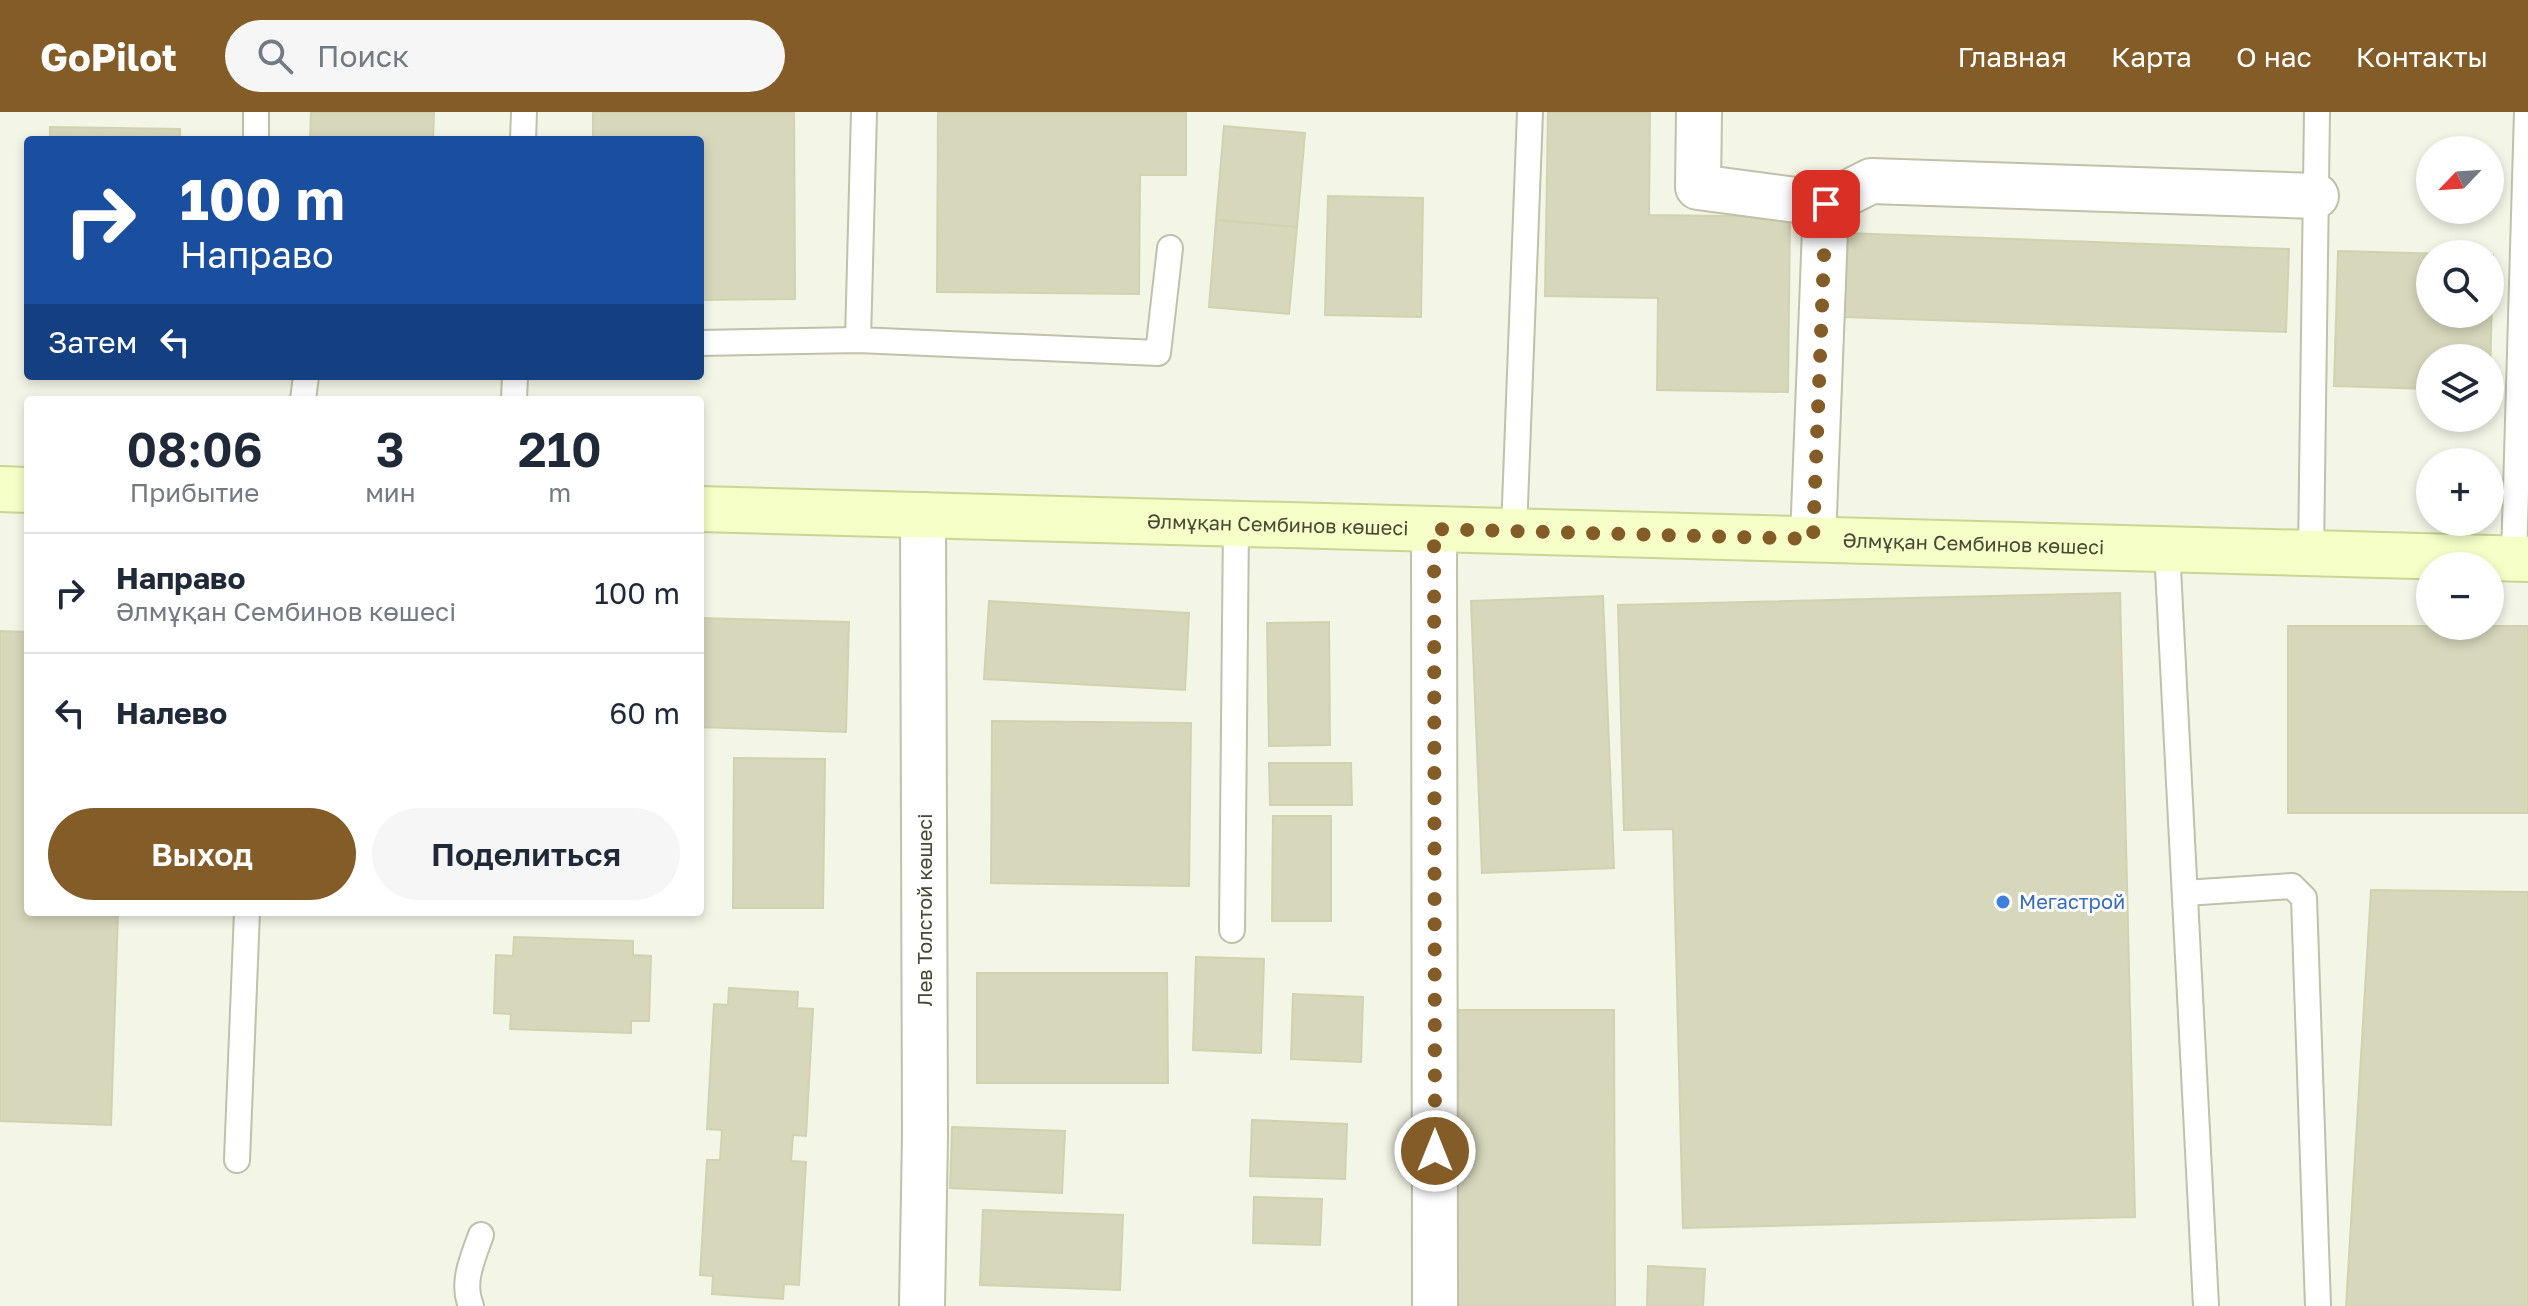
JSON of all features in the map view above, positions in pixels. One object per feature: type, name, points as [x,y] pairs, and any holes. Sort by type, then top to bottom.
[{"type":"street","points":[[1699,112],[1698,187],[1826,204],[1871,181],[2316,196]]},
{"type":"street","points":[[1813,539],[1826,204]]},
{"type":"street","points":[[0,489],[24,490]]},
{"type":"street","name":"Әлмұқан Сембинов көшесі","points":[[704,509],[2521,559]]},
{"type":"street","name":"Лев Толстой көшесі","points":[[922,1306],[925,1136],[923,515]]},
{"type":"street","points":[[1434,529],[1435,1306]]},
{"type":"lane","points":[[256,112],[256,136]]},
{"type":"lane","points":[[523,136],[524,112]]},
{"type":"lane","points":[[858,340],[864,112]]},
{"type":"lane","points":[[1514,531],[1530,112]]},
{"type":"lane","points":[[2311,553],[2317,112]]},
{"type":"lane","points":[[2521,559],[2527,112]]},
{"type":"lane","points":[[704,343],[858,340],[1158,353],[1170,248]]},
{"type":"lane","points":[[1232,930],[1236,523]]},
{"type":"lane","points":[[2167,549],[2206,1306]]},
{"type":"lane","points":[[2185,893],[2292,886],[2304,898],[2318,1306]]},
{"type":"lane","points":[[237,1160],[247,916]]},
{"type":"lane","points":[[471,1306],[466,1295],[469,1267],[481,1235]]},
{"type":"building","points":[[311,112],[434,112],[433,136],[310,136]]},
{"type":"building","points":[[593,112],[794,112],[795,299],[704,300],[704,136],[593,136]]},
{"type":"building","points":[[938,112],[1186,112],[1186,175],[1140,175],[1139,294],[937,292]]},
{"type":"building","points":[[1548,112],[1650,112],[1649,215],[1790,217],[1788,392],[1657,390],[1658,298],[1545,296]]},
{"type":"building","points":[[1224,126],[1305,133],[1297,227],[1216,220]]},
{"type":"building","points":[[50,127],[180,129],[180,136],[50,136]]},
{"type":"building","points":[[1328,196],[1423,198],[1421,317],[1325,315]]},
{"type":"building","points":[[1216,220],[1297,227],[1289,314],[1209,307]]},
{"type":"building","points":[[1846,233],[2289,249],[2286,332],[1843,317]]},
{"type":"building","points":[[2338,251],[2416,253],[2416,328],[2491,328],[2491,344],[2416,344],[2416,389],[2334,386]]},
{"type":"building","points":[[2120,593],[2135,1217],[1683,1228],[1673,829],[1624,830],[1618,605]]},
{"type":"building","points":[[1603,596],[1614,868],[1482,873],[1471,601]]},
{"type":"building","points":[[989,601],[1189,613],[1185,690],[984,679]]},
{"type":"building","points":[[704,618],[849,622],[846,732],[704,727]]},
{"type":"building","points":[[1329,622],[1330,745],[1269,746],[1267,623]]},
{"type":"building","points":[[2288,626],[2416,626],[2416,640],[2504,640],[2504,626],[2528,626],[2528,813],[2288,813]]},
{"type":"building","points":[[0,631],[24,632],[24,916],[118,916],[111,1125],[0,1121]]},
{"type":"building","points":[[992,721],[1191,723],[1189,886],[991,883]]},
{"type":"building","points":[[734,758],[825,759],[823,908],[733,908]]},
{"type":"building","points":[[1269,763],[1351,763],[1352,805],[1270,805]]},
{"type":"building","points":[[1273,816],[1331,816],[1331,921],[1272,921]]},
{"type":"building","points":[[2371,890],[2528,892],[2528,1306],[2346,1306]]},
{"type":"building","points":[[514,937],[633,941],[633,955],[651,956],[649,1021],[631,1021],[631,1033],[510,1029],[511,1014],[494,1013],[496,955],[513,956]]},
{"type":"building","points":[[1196,957],[1264,959],[1261,1053],[1193,1050]]},
{"type":"building","points":[[977,973],[1167,973],[1168,1083],[977,1083]]},
{"type":"building","points":[[729,988],[798,992],[797,1008],[813,1009],[806,1136],[793,1135],[791,1161],[806,1162],[799,1285],[784,1284],[783,1299],[712,1294],[713,1276],[700,1275],[707,1160],[720,1160],[722,1130],[707,1129],[714,1004],[728,1005]]},
{"type":"building","points":[[1293,994],[1363,997],[1361,1062],[1291,1059]]},
{"type":"building","points":[[1457,1010],[1614,1010],[1615,1306],[1457,1306]]},
{"type":"building","points":[[1252,1120],[1347,1124],[1345,1179],[1250,1176]]},
{"type":"building","points":[[952,1127],[1065,1131],[1062,1193],[950,1188]]},
{"type":"building","points":[[1254,1197],[1322,1199],[1320,1245],[1253,1243]]},
{"type":"building","points":[[983,1210],[1123,1215],[1120,1290],[980,1285]]},
{"type":"building","points":[[1648,1266],[1705,1269],[1703,1306],[1647,1306]]},
{"type":"place","name":"Мегастрой","points":[[2003,902]]},
{"type":"route","points":[[1435,1151],[1434,529],[1813,539],[1826,204]]}]
